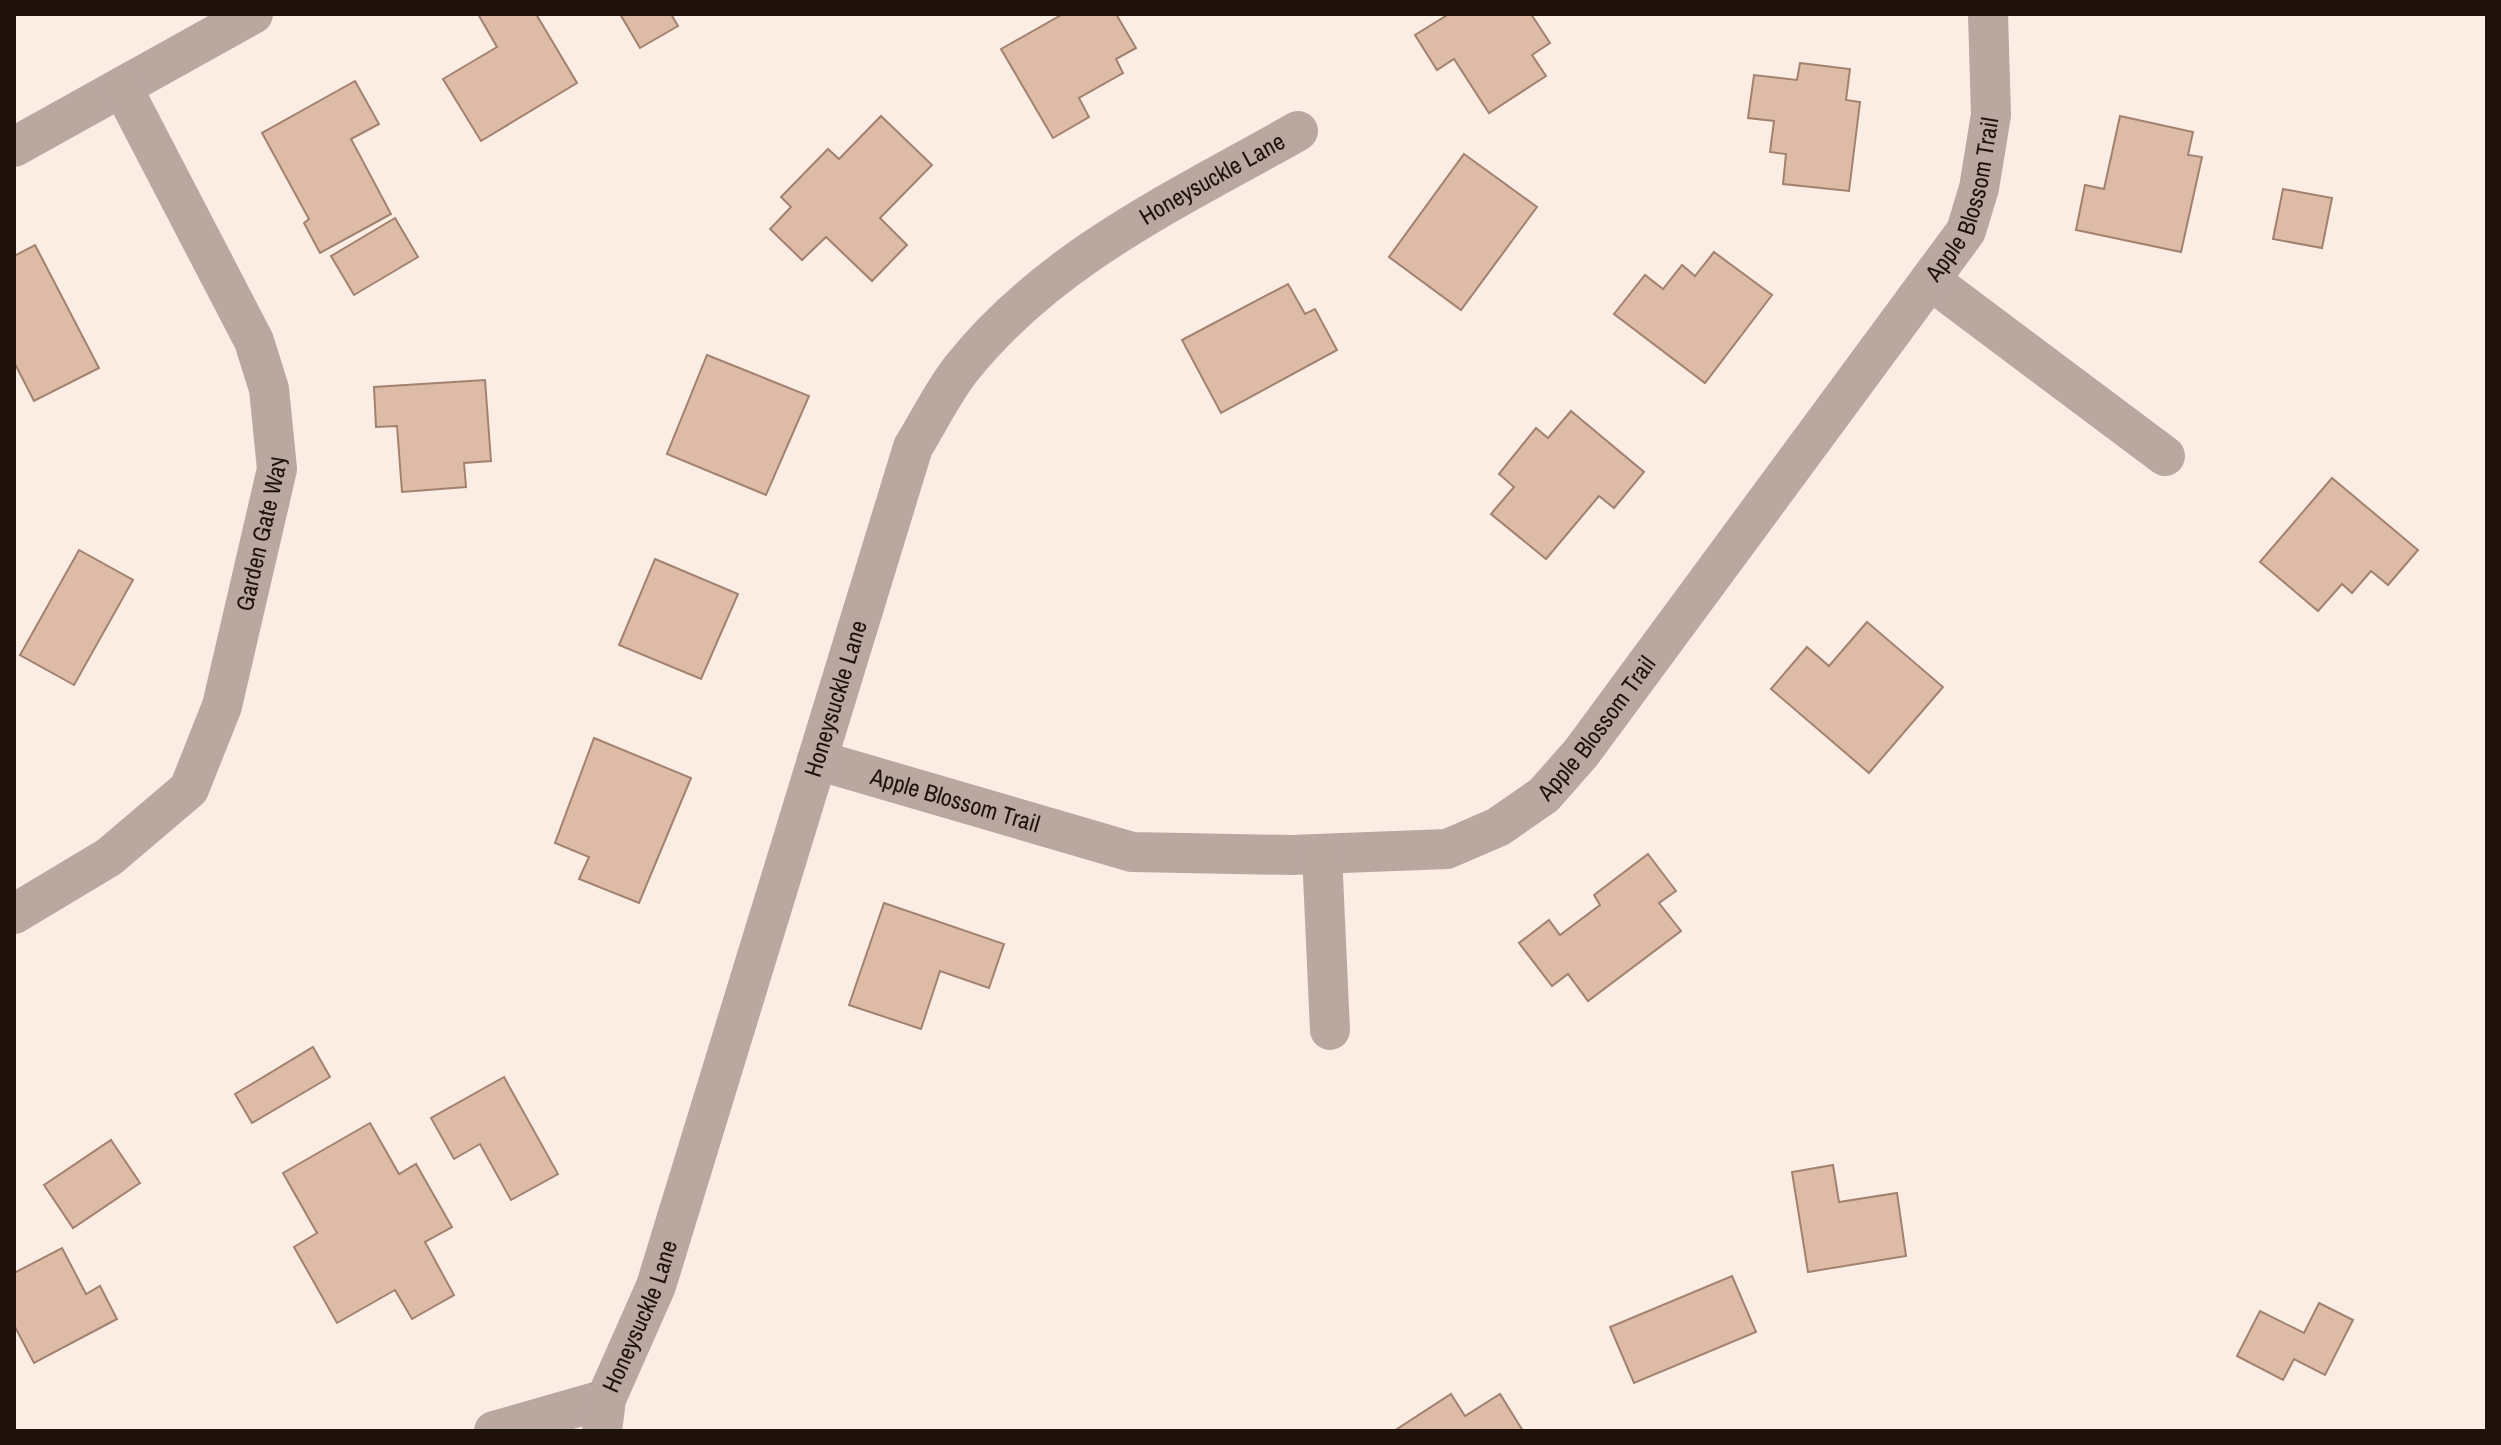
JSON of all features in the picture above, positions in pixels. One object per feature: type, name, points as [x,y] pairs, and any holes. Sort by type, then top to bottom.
[{"type":"street","points":[[14,147],[253,14]]},
{"type":"street","name":"Apple Blossom Trail","points":[[817,760],[1132,852],[1322,854],[1447,849],[1498,827],[1544,795],[1581,753],[1966,231],[1979,188],[1991,115],[1988,14]]},
{"type":"street","name":"Garden Gate Way","points":[[14,914],[109,857],[189,789],[222,706],[277,469],[269,389],[254,341],[122,87]]},
{"type":"street","name":"Honeysuckle Lane","points":[[604,1415],[656,1286],[913,447],[960,370],[1008,315],[1088,250],[1298,131]]},
{"type":"street","points":[[1930,280],[2165,456]]},
{"type":"street","points":[[1322,854],[1330,1030]]},
{"type":"street","points":[[494,1431],[604,1415]]},
{"type":"building","points":[[478,14],[536,14],[577,83],[481,141],[443,79],[497,47]]},
{"type":"building","points":[[620,14],[671,14],[678,26],[640,48]]},
{"type":"building","points":[[1063,14],[1116,14],[1136,48],[1116,59],[1123,73],[1079,98],[1089,117],[1053,138],[1001,49]]},
{"type":"building","points":[[1449,14],[1531,14],[1550,43],[1532,55],[1546,76],[1489,113],[1454,59],[1437,70],[1415,35]]},
{"type":"building","points":[[1800,63],[1850,69],[1846,100],[1860,102],[1849,191],[1783,184],[1786,154],[1770,152],[1774,121],[1748,118],[1754,75],[1797,80]]},
{"type":"building","points":[[355,81],[379,124],[351,139],[391,214],[320,253],[304,223],[309,219],[262,133]]},
{"type":"building","points":[[881,116],[932,165],[880,218],[907,245],[872,281],[826,237],[802,260],[770,229],[791,207],[781,197],[828,149],[839,159]]},
{"type":"building","points":[[2120,116],[2193,132],[2188,155],[2202,157],[2181,252],[2076,230],[2085,185],[2104,189]]},
{"type":"building","points":[[1464,154],[1537,207],[1461,310],[1389,257]]},
{"type":"building","points":[[2283,189],[2332,198],[2322,248],[2273,239]]},
{"type":"building","points":[[395,218],[418,257],[354,295],[331,256]]},
{"type":"building","points":[[35,245],[99,368],[34,401],[14,362],[14,256]]},
{"type":"building","points":[[1714,252],[1772,295],[1705,383],[1614,314],[1645,275],[1663,289],[1682,265],[1695,276]]},
{"type":"building","points":[[1288,284],[1305,314],[1315,309],[1337,350],[1221,413],[1182,340]]},
{"type":"building","points":[[707,355],[809,396],[766,495],[667,454]]},
{"type":"building","points":[[485,380],[491,461],[464,463],[466,487],[402,492],[397,426],[376,427],[374,387]]},
{"type":"building","points":[[1571,411],[1644,472],[1614,508],[1599,496],[1546,559],[1491,514],[1514,487],[1499,474],[1536,428],[1548,438]]},
{"type":"building","points":[[2332,478],[2418,550],[2388,585],[2371,571],[2352,593],[2342,584],[2318,611],[2260,562]]},
{"type":"building","points":[[79,550],[133,580],[74,685],[20,655]]},
{"type":"building","points":[[655,559],[738,594],[701,679],[619,645]]},
{"type":"building","points":[[1867,622],[1943,687],[1869,773],[1771,689],[1807,647],[1829,666]]},
{"type":"building","points":[[594,738],[691,778],[639,903],[579,879],[589,857],[555,843]]},
{"type":"building","points":[[1648,854],[1676,891],[1659,903],[1681,931],[1588,1001],[1568,974],[1552,986],[1519,943],[1549,920],[1560,935],[1600,905],[1594,895]]},
{"type":"building","points":[[884,903],[1004,944],[989,988],[940,971],[921,1029],[849,1005]]},
{"type":"building","points":[[313,1047],[330,1077],[252,1123],[235,1094]]},
{"type":"building","points":[[504,1077],[558,1174],[511,1200],[480,1144],[454,1159],[431,1118]]},
{"type":"building","points":[[370,1123],[399,1174],[416,1164],[452,1227],[425,1242],[454,1295],[412,1319],[395,1290],[337,1323],[294,1247],[317,1233],[283,1173]]},
{"type":"building","points":[[111,1140],[140,1183],[73,1228],[44,1185]]},
{"type":"building","points":[[1833,1165],[1839,1202],[1897,1193],[1906,1256],[1808,1272],[1792,1172]]},
{"type":"building","points":[[62,1248],[86,1294],[100,1286],[117,1319],[34,1363],[14,1325],[14,1273]]},
{"type":"building","points":[[1732,1276],[1756,1332],[1634,1383],[1610,1327]]},
{"type":"building","points":[[2319,1303],[2353,1320],[2325,1375],[2294,1359],[2283,1380],[2237,1356],[2260,1311],[2304,1333]]},
{"type":"building","points":[[1451,1394],[1465,1416],[1500,1394],[1523,1431],[1394,1431]]}]
